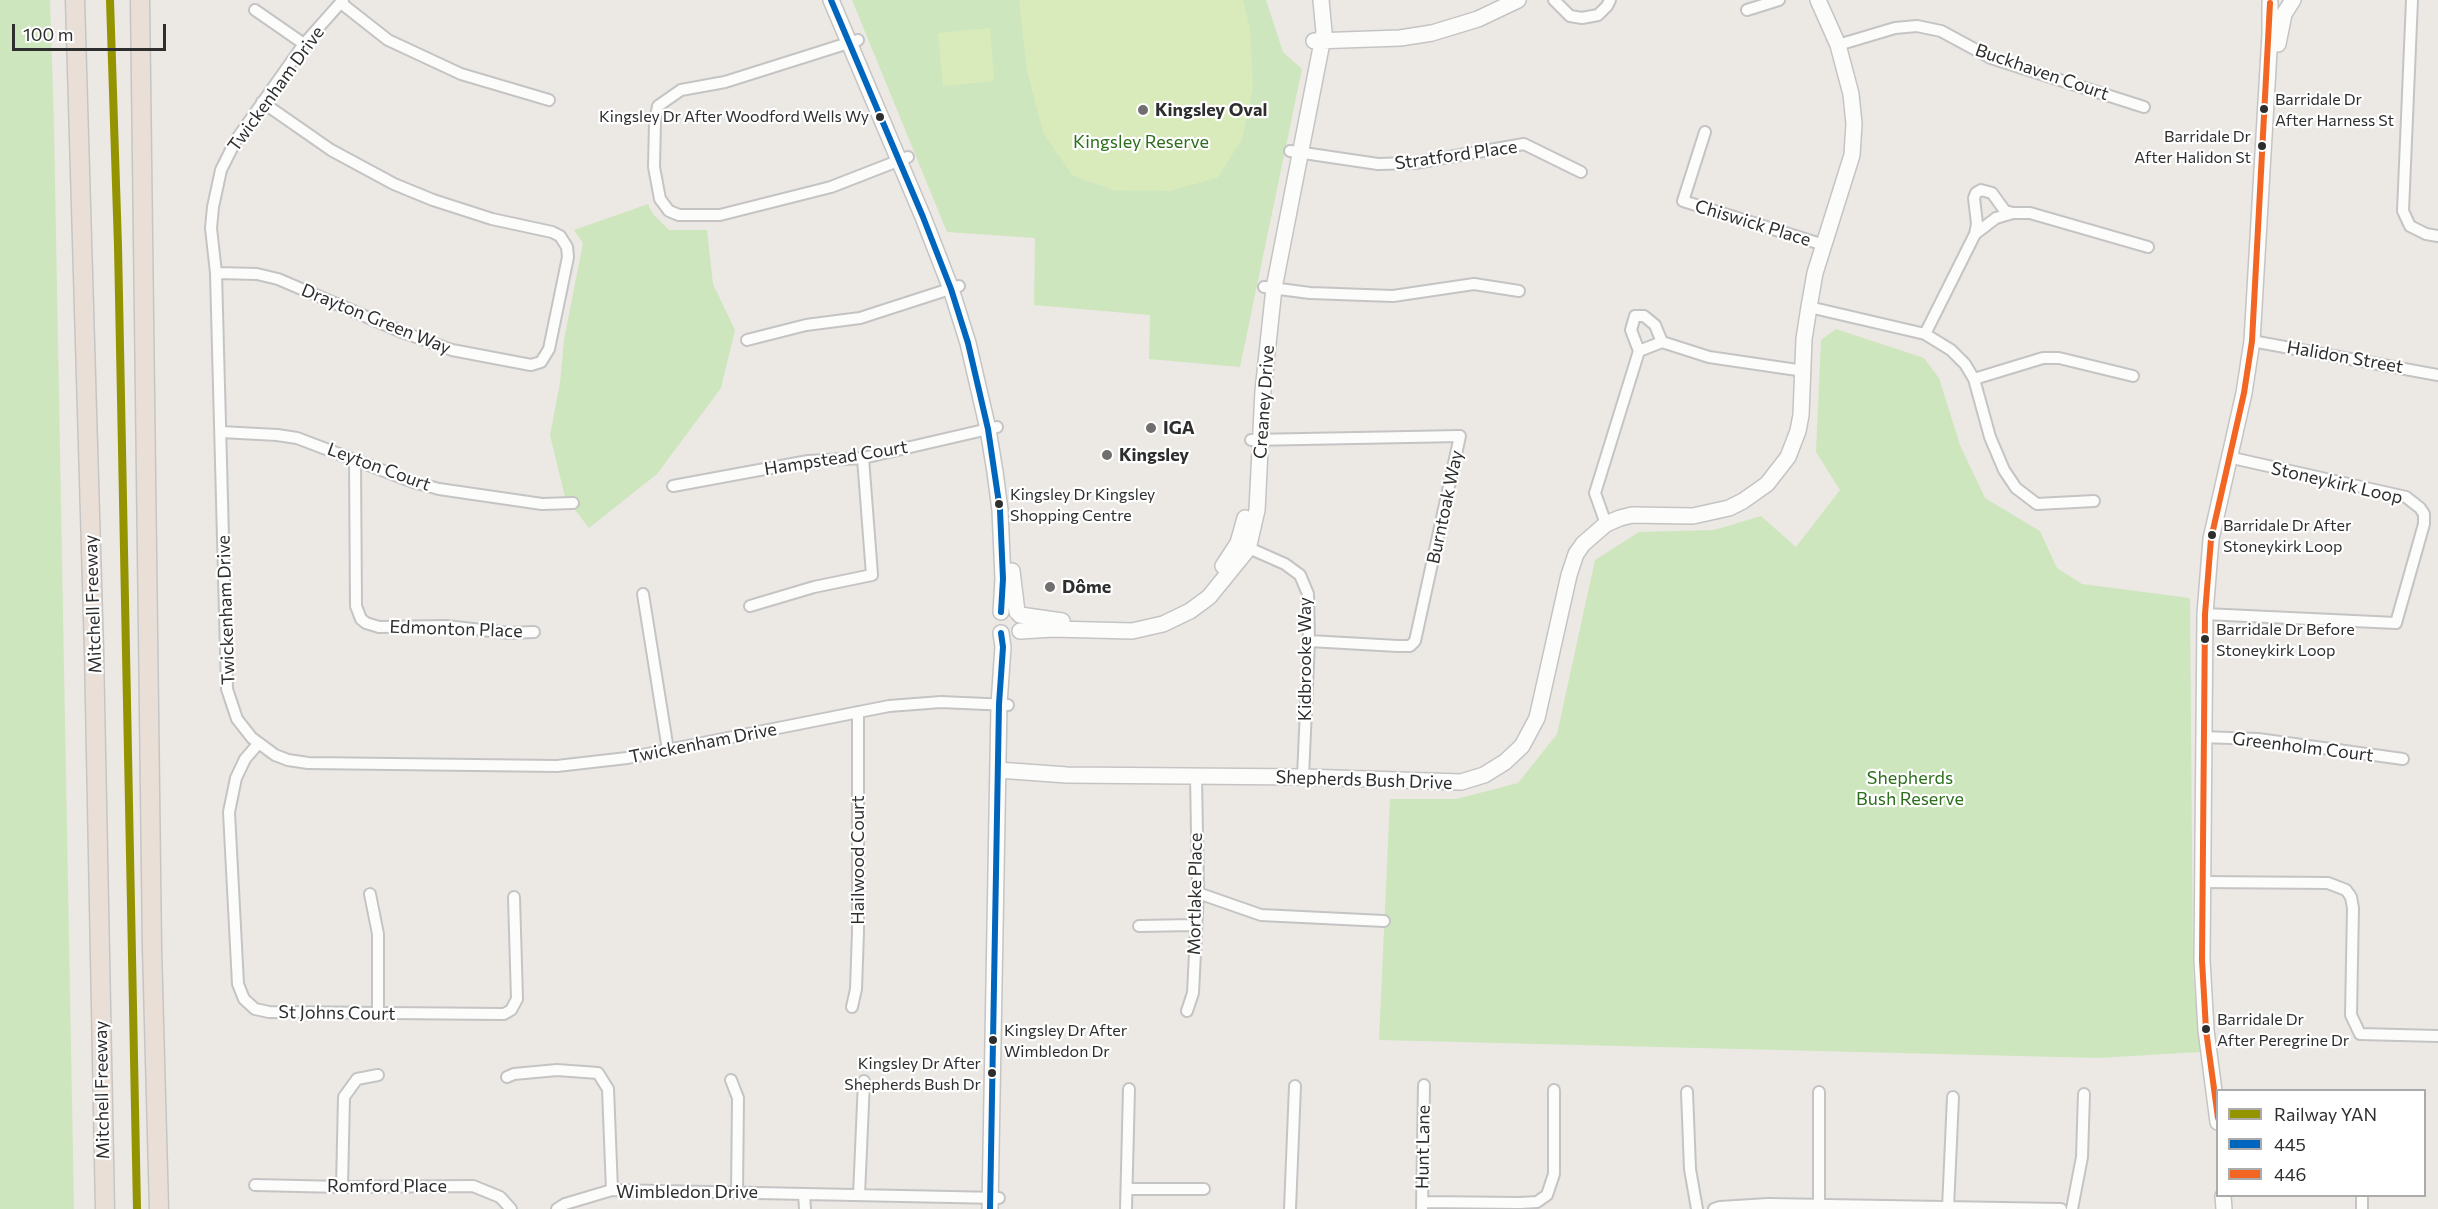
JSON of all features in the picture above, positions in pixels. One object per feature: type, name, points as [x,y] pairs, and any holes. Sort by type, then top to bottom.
[{"type":"highway","name":"Mitchell Freeway","points":[[75,0],[94,663],[105,1209]]},
{"type":"highway","points":[[140,0],[152,948],[159,1209]]},
{"type":"street","points":[[831,0],[853,42],[977,341],[1009,510],[1012,578],[1023,623],[1012,632]]},
{"type":"street","points":[[842,0],[853,42]]},
{"type":"street","name":"Creaney Drive","points":[[1311,0],[1318,36]]},
{"type":"street","name":"Creaney Drive","points":[[1012,632],[1053,629],[1132,631],[1169,621],[1190,612],[1209,597],[1243,546],[1257,510],[1256,440],[1269,287],[1318,36],[1321,0]]},
{"type":"street","points":[[1318,36],[1430,24],[1498,0]]},
{"type":"street","points":[[1318,36],[1400,38],[1432,33],[1478,19],[1518,0]]},
{"type":"street","points":[[1554,0],[1570,16],[1582,18],[1598,15],[1610,0]]},
{"type":"street","points":[[1747,10],[1779,0]]},
{"type":"street","name":"Shepherds Bush Drive","points":[[1002,774],[1055,778],[1067,775],[1303,777],[1461,782],[1484,775],[1505,762],[1522,746],[1537,718],[1569,575],[1576,554],[1583,544],[1606,524],[1632,515],[1694,516],[1729,508],[1758,491],[1778,472],[1788,457],[1798,431],[1804,371],[1804,339],[1815,273],[1852,155],[1854,124],[1851,94],[1838,45],[1818,0]]},
{"type":"street","points":[[2412,0],[2403,211],[2410,226],[2426,234],[2438,236]]},
{"type":"street","points":[[342,1],[388,40],[461,74],[549,100]]},
{"type":"street","name":"Twickenham Drive","points":[[342,1],[304,44],[236,140],[219,178],[211,228],[216,273],[227,689],[237,719],[258,744],[275,755],[295,761],[557,766],[627,758],[912,703],[1004,704]]},
{"type":"street","points":[[2269,1],[2276,8],[2290,3]]},
{"type":"street","points":[[2257,341],[2270,34],[2269,1]]},
{"type":"street","points":[[2216,1114],[2206,1029],[2202,960],[2206,882],[2211,539],[2233,458],[2244,393],[2257,341],[2270,222],[2274,77],[2281,25],[2290,3]]},
{"type":"street","points":[[255,10],[304,44]]},
{"type":"street","name":"Buckhaven Court","points":[[1838,45],[1895,28],[1917,26],[1941,31],[1991,58],[2144,107]]},
{"type":"street","points":[[853,42],[725,82],[681,90],[658,106],[655,122],[654,167],[660,199],[669,211],[679,215],[720,215],[831,188],[903,159]]},
{"type":"street","name":"Drayton Green Way","points":[[216,273],[257,274],[278,279],[402,333],[452,350],[531,365],[541,362],[549,349],[568,257],[567,247],[560,236],[552,232],[482,216],[394,184],[331,150],[262,102]]},
{"type":"street","name":"Chiswick Place","points":[[1705,132],[1683,201],[1824,245]]},
{"type":"street","name":"Stratford Place","points":[[1295,152],[1378,164],[1415,164],[1524,144],[1581,172]]},
{"type":"street","points":[[1926,334],[1975,234],[1977,224],[1974,198],[1981,190],[1992,193],[2005,211],[2030,213],[2148,248]]},
{"type":"street","points":[[1975,234],[1996,218],[2013,213]]},
{"type":"street","points":[[1269,287],[1310,293],[1393,296],[1474,284],[1519,291]]},
{"type":"street","points":[[747,340],[806,325],[860,318],[955,288]]},
{"type":"street","points":[[1809,307],[1926,334],[1951,350],[1965,364],[1974,380],[1990,437],[2004,470],[2016,488],[2037,504],[2094,501]]},
{"type":"street","points":[[1606,524],[1595,493],[1639,351],[1631,330],[1635,316],[1644,315],[1655,325],[1662,342]]},
{"type":"street","name":"Halidon Street","points":[[2257,341],[2438,375]]},
{"type":"street","points":[[1639,351],[1662,342],[1709,357],[1804,371]]},
{"type":"street","points":[[1974,380],[2043,358],[2059,358],[2133,376]]},
{"type":"street","points":[[993,428],[1000,510],[1003,592],[1001,612],[996,622],[1012,632]]},
{"type":"street","name":"Hampstead Court","points":[[673,486],[808,461],[863,458],[993,428]]},
{"type":"street","name":"Leyton Court","points":[[221,432],[286,436],[309,441],[413,482],[439,489],[542,504],[573,503]]},
{"type":"street","name":"Burntoak Way","points":[[1256,440],[1460,436],[1415,641],[1410,646],[1309,641]]},
{"type":"street","points":[[750,606],[814,587],[872,575],[863,458]]},
{"type":"street","name":"Stoneykirk Loop","points":[[2210,614],[2396,623],[2424,524],[2424,514],[2420,508],[2406,497],[2233,458]]},
{"type":"street","name":"Edmonton Place","points":[[355,460],[356,606],[361,619],[379,627],[446,626],[509,633],[534,632]]},
{"type":"street","name":"Creaney Drive","points":[[1019,613],[1052,620],[1117,622],[1160,615],[1185,603],[1202,591],[1243,546]]},
{"type":"street","name":"Kidbrooke Way","points":[[1243,546],[1285,564],[1300,575],[1308,594],[1309,641],[1303,777]]},
{"type":"street","points":[[644,594],[668,750]]},
{"type":"street","points":[[1001,612],[1009,609],[1019,613]]},
{"type":"street","points":[[994,1203],[1004,704],[1012,655],[1012,632]]},
{"type":"street","name":"Hailwood Court","points":[[852,1007],[856,989],[858,932],[858,712]]},
{"type":"street","name":"Greenholm Court","points":[[2207,737],[2258,739],[2403,759]]},
{"type":"street","name":"St Johns Court","points":[[258,744],[238,771],[230,805],[238,984],[241,995],[251,1006],[264,1012],[500,1015],[511,1010],[517,999],[514,897]]},
{"type":"street","name":"Mortlake Place","points":[[1186,1011],[1193,993],[1194,925],[1198,893],[1196,776]]},
{"type":"street","points":[[2206,882],[2328,883],[2346,890],[2351,897],[2353,908],[2350,1015],[2360,1034],[2438,1036]]},
{"type":"street","points":[[2206,882],[2222,1089]]},
{"type":"street","points":[[1198,893],[1261,915],[1384,921]]},
{"type":"street","points":[[370,894],[378,934],[378,1014]]},
{"type":"street","points":[[1139,926],[1194,925]]},
{"type":"street","points":[[507,1077],[514,1074],[557,1070],[598,1073],[608,1089],[612,1190]]},
{"type":"street","points":[[342,1187],[344,1097],[357,1079],[378,1075]]},
{"type":"street","points":[[731,1080],[738,1098],[737,1192]]},
{"type":"street","points":[[859,1195],[864,1081]]},
{"type":"street","name":"Hunt Lane","points":[[1422,1205],[1424,1085]]},
{"type":"street","points":[[1290,1209],[1295,1086]]},
{"type":"street","points":[[1126,1209],[1129,1089]]},
{"type":"street","points":[[1422,1205],[1537,1202],[1547,1195],[1554,1174],[1554,1090]]},
{"type":"street","points":[[1687,1092],[1689,1169],[1697,1209]]},
{"type":"street","points":[[1819,1205],[1820,1092]]},
{"type":"street","points":[[2072,1209],[2082,1157],[2084,1094]]},
{"type":"street","points":[[1948,1208],[1953,1097]]},
{"type":"street","name":"Romford Place","points":[[255,1185],[473,1186],[500,1197],[511,1209]]},
{"type":"street","points":[[1127,1189],[1204,1189]]},
{"type":"street","name":"Wimbledon Drive","points":[[557,1209],[565,1204],[612,1190],[859,1195],[994,1203]]},
{"type":"street","points":[[804,1194],[805,1209]]},
{"type":"street","points":[[1714,1209],[1768,1204],[2061,1209]]},
{"type":"green space","points":[[0,0],[50,0],[74,1209],[0,1209]]},
{"type":"green space","name":"Kingsley Reserve","points":[[852,0],[1266,0],[1283,52],[1302,69],[1240,367],[1149,359],[1150,315],[1034,305],[1035,238],[947,232]]},
{"type":"green space","name":"Kingsley Oval","points":[[1019,0],[1243,0],[1250,29],[1253,88],[1242,140],[1217,178],[1170,191],[1112,190],[1072,175],[1043,132],[1027,71]]},
{"type":"green space","points":[[990,28],[994,81],[943,86],[938,33]]},
{"type":"green space","points":[[648,204],[653,214],[669,230],[707,230],[713,284],[735,330],[721,388],[657,474],[589,528],[565,497],[550,435],[560,383],[564,340],[583,243],[574,230]]},
{"type":"green space","name":"Shepherds Bush Reserve","points":[[1836,329],[1924,358],[1939,378],[1960,445],[1985,498],[2040,531],[2057,568],[2082,584],[2190,598],[2193,973],[2200,1052],[2098,1058],[1379,1040],[1390,799],[1456,799],[1518,783],[1557,734],[1595,560],[1639,532],[1714,530],[1761,516],[1796,547],[1840,490],[1816,452],[1821,340]]},
{"type":"rail line","name":"YAN","points":[[110,0],[118,246],[137,1209]]},
{"type":"transit line","name":"445","points":[[831,0],[923,217],[951,289],[968,343],[988,429],[1000,510],[1003,579],[1001,612]]},
{"type":"transit line","name":"446","points":[[2216,1103],[2206,1030],[2202,960],[2205,614],[2211,539],[2244,393],[2252,341],[2270,3]]},
{"type":"transit line","name":"445","points":[[990,1209],[999,704],[1003,647],[1001,633]]},
{"type":"place","name":"Barridale Dr After Harness St","points":[[2264,109]]},
{"type":"place","name":"Kingsley Oval","points":[[1143,110]]},
{"type":"place","name":"Kingsley Dr After Woodford Wells Wy","points":[[880,117]]},
{"type":"place","name":"Barridale Dr After Halidon St","points":[[2262,146]]},
{"type":"place","name":"IGA","points":[[1151,428]]},
{"type":"place","name":"Kingsley","points":[[1107,455]]},
{"type":"place","name":"Kingsley Dr Kingsley Shopping Centre","points":[[999,504]]},
{"type":"place","name":"Barridale Dr After Stoneykirk Loop","points":[[2212,535]]},
{"type":"place","name":"Dôme","points":[[1050,587]]},
{"type":"place","name":"Barridale Dr Before Stoneykirk Loop","points":[[2205,639]]},
{"type":"place","name":"Barridale Dr After Peregrine Dr","points":[[2206,1029]]},
{"type":"place","name":"Kingsley Dr After Wimbledon Dr","points":[[993,1040]]},
{"type":"place","name":"Kingsley Dr After Shepherds Bush Dr","points":[[992,1073]]}]
